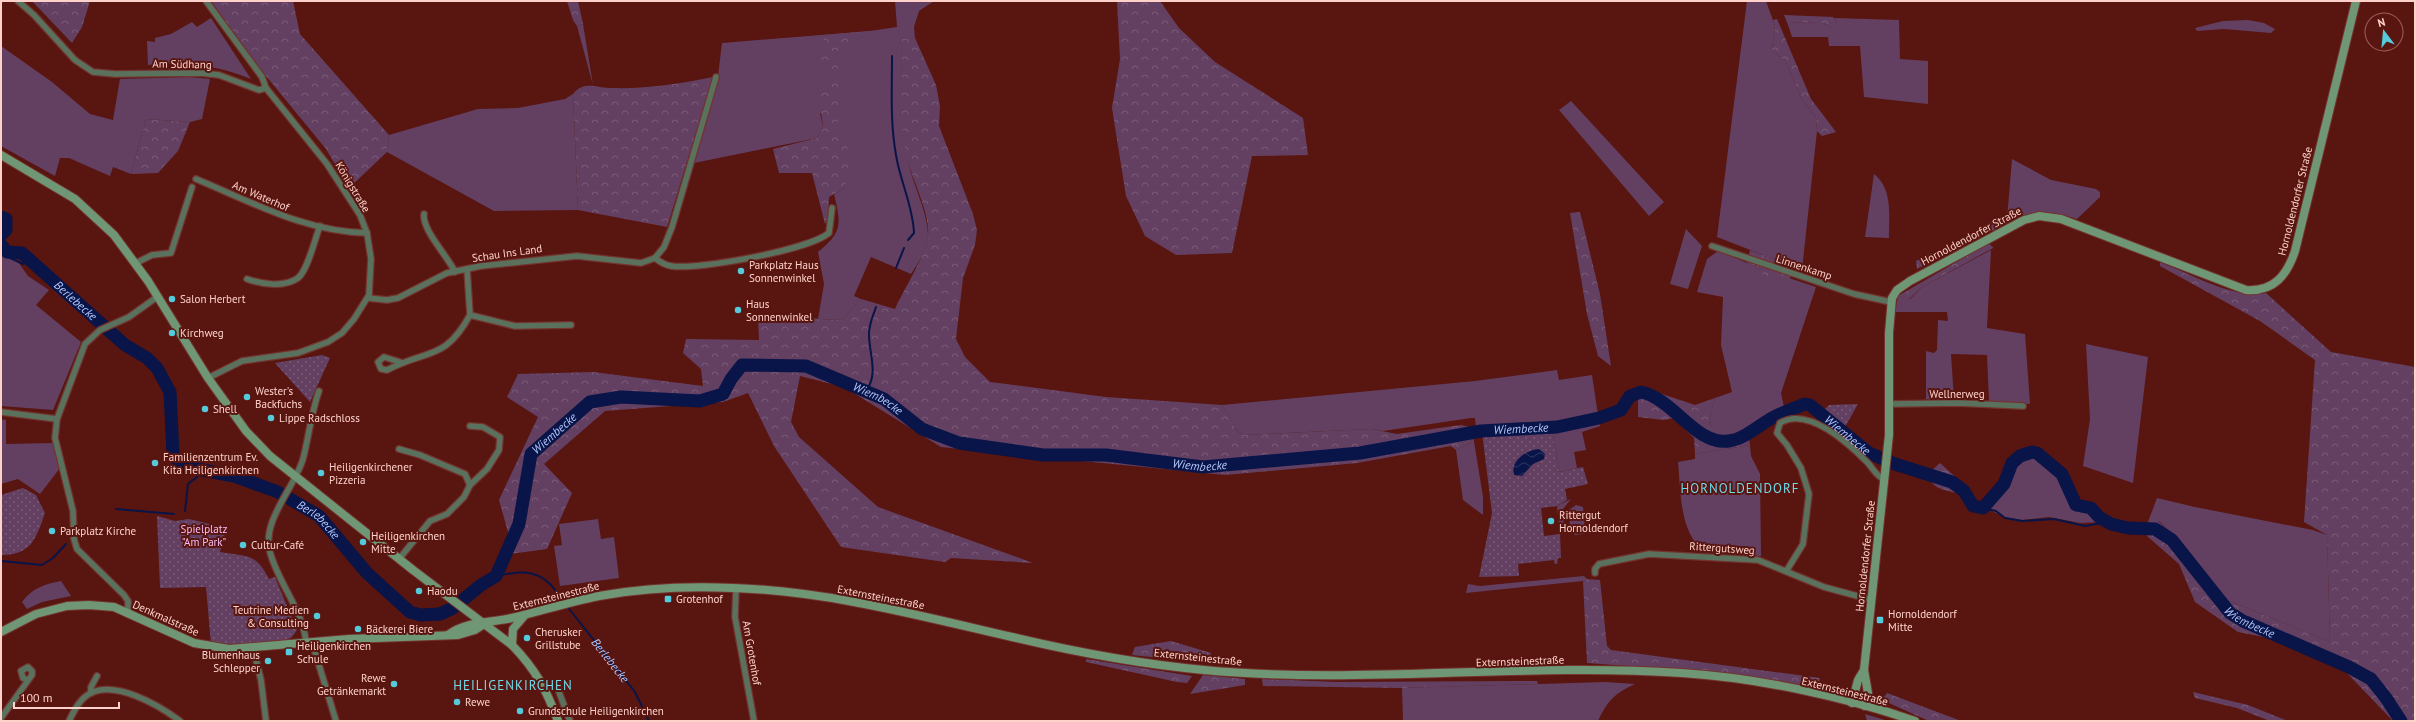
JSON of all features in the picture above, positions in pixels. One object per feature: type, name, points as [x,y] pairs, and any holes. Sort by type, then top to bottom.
[{"type":"main road","name":"Hornoldendorfer Straße","points":[[1865,706],[1868,693],[1864,670],[1888,451],[1890,404],[1888,368],[1891,302],[1897,290],[1910,281],[2013,225],[2039,216],[2061,219],[2246,290],[2262,289],[2277,282],[2290,267],[2295,250],[2356,1]]},
{"type":"main road","points":[[1,155],[75,199],[114,235],[136,263],[208,378],[246,431],[270,456],[294,477],[512,645],[535,671],[544,686],[558,721]]},
{"type":"main road","name":"Externsteinestraße","points":[[484,623],[578,601],[647,590],[736,588],[841,600],[969,626],[1076,651],[1204,670],[1292,675],[1613,670],[1723,677],[1786,688],[1852,703],[1916,721]]},
{"type":"main road","name":"Denkmalstraße","points":[[1,632],[36,614],[67,606],[103,606],[128,612],[194,643],[229,649],[309,642],[469,633],[484,623]]},
{"type":"main road","points":[[512,645],[513,629],[526,614]]},
{"type":"main road","name":"Hornoldendorfer Straße","points":[[1852,703],[1858,680],[1864,670]]},
{"type":"street","name":"Am Südhang","points":[[18,1],[34,15],[75,60],[93,72],[115,74],[201,73],[219,75],[260,90],[266,88]]},
{"type":"street","points":[[206,1],[262,77],[266,88]]},
{"type":"street","points":[[716,77],[672,227],[664,247],[655,258],[662,264],[672,266],[714,263],[801,245],[824,238],[829,233],[832,208]]},
{"type":"street","name":"Königstraße","points":[[208,378],[242,361],[298,353],[328,342],[342,333],[357,316],[368,298],[371,259],[367,233],[351,198],[328,164],[266,88]]},
{"type":"street","name":"Am Waterhof","points":[[196,179],[289,219],[352,233],[367,233]]},
{"type":"street","points":[[136,263],[152,255],[171,254],[192,187]]},
{"type":"street","points":[[424,214],[425,225],[448,258],[455,272]]},
{"type":"street","points":[[247,279],[262,284],[283,282],[298,278],[305,267],[320,226]]},
{"type":"street","name":"Linnenkamp","points":[[1712,246],[1854,294],[1891,302]]},
{"type":"street","name":"Schau Ins Land","points":[[368,298],[387,300],[398,298],[455,272],[516,261],[577,256],[641,263],[655,258]]},
{"type":"street","points":[[403,363],[384,357],[378,362],[380,368],[384,370],[403,363],[446,347],[460,332],[470,315],[466,269]]},
{"type":"street","points":[[128,612],[128,601],[124,595],[77,549],[74,539],[72,506],[55,438],[57,419],[81,351],[85,344],[100,330],[129,317],[157,296]]},
{"type":"street","points":[[470,315],[516,326],[571,325]]},
{"type":"street","points":[[319,391],[307,434],[302,460],[269,531],[270,552],[309,642],[336,721]]},
{"type":"street","name":"Wellnerweg","points":[[1890,404],[1958,403],[2023,406]]},
{"type":"street","points":[[1,412],[57,419]]},
{"type":"street","points":[[1787,570],[1803,544],[1809,494],[1801,468],[1787,445],[1777,433],[1780,423],[1798,418],[1816,424],[1849,445],[1877,475],[1884,479]]},
{"type":"street","points":[[399,559],[430,521],[447,514],[464,497],[470,485],[494,460],[501,441],[497,433],[483,427],[470,426]]},
{"type":"street","points":[[399,450],[420,455],[465,474],[470,485]]},
{"type":"street","name":"Rittergutsweg","points":[[1595,573],[1596,566],[1600,564],[1648,554],[1758,560],[1787,570],[1824,587],[1872,600]]},
{"type":"street","name":"Am Grotenhof","points":[[736,588],[735,617],[754,721]]},
{"type":"street","points":[[253,648],[261,680],[266,721]]},
{"type":"street","points":[[91,693],[91,687],[97,676]]},
{"type":"street","points":[[1,718],[27,680]]},
{"type":"street","points":[[69,721],[82,699],[91,693],[115,692],[141,697],[157,705],[180,721]]},
{"type":"street","points":[[559,692],[570,721]]},
{"type":"green space","points":[[32,1],[90,1],[82,27],[72,43]]},
{"type":"green space","points":[[211,1],[293,1],[300,34],[389,135],[387,152],[349,188],[326,149],[257,65]]},
{"type":"green space","points":[[567,1],[578,1],[583,24],[577,26],[573,20]]},
{"type":"green space","points":[[895,1],[934,1],[919,11],[914,27],[915,38],[902,40],[902,99],[905,144],[910,169],[925,215],[928,240],[922,256],[911,274],[871,257],[854,296],[861,299],[842,320],[818,319],[824,284],[818,252],[832,239],[836,233],[839,220],[834,194],[845,187],[837,139],[836,115],[820,113],[823,127],[817,138],[694,163],[717,84],[722,43],[870,31],[897,27]]},
{"type":"green space","points":[[1117,1],[1160,1],[1179,28],[1215,62],[1303,118],[1308,155],[1252,156],[1232,253],[1176,255],[1145,236],[1126,196],[1112,108],[1120,59]]},
{"type":"green space","points":[[1747,1],[1766,1],[1775,26],[1772,50],[1786,62],[1802,100],[1816,117],[1817,131],[1802,270],[1717,237]]},
{"type":"green space","points":[[1784,15],[1833,17],[1837,23],[1837,26],[1830,27],[1822,23],[1787,22]]},
{"type":"green space","points":[[211,18],[251,79],[224,70],[200,65],[148,65],[147,41],[155,42],[155,38],[171,34],[192,22],[197,27]]},
{"type":"green space","points":[[1834,18],[1899,20],[1900,59],[1928,61],[1928,104],[1864,97],[1860,46],[1829,46],[1828,37],[1792,37],[1787,22],[1822,23],[1830,27],[1837,23]]},
{"type":"green space","points":[[1777,19],[1811,99],[1836,132],[1822,136],[1817,131],[1816,117],[1802,100],[1786,62],[1772,50],[1775,26],[1773,20]]},
{"type":"green space","points":[[2248,20],[2264,23],[2275,29],[2271,33],[2224,29],[2197,31],[2195,28],[2223,21]]},
{"type":"green space","points":[[583,24],[593,85],[577,26]]},
{"type":"green space","points":[[870,31],[873,37],[846,43],[837,57],[838,69],[823,72],[819,57],[829,47],[824,42],[824,35]]},
{"type":"green space","points":[[915,38],[936,85],[940,106],[939,126],[973,214],[977,230],[975,245],[963,278],[956,339],[965,357],[990,382],[1106,397],[1222,405],[1238,432],[1245,435],[1371,429],[1397,434],[1461,425],[1469,427],[1472,442],[1456,450],[1451,446],[1357,463],[1225,475],[941,447],[844,387],[800,376],[791,422],[799,437],[878,507],[1033,563],[951,558],[945,562],[841,547],[774,446],[748,393],[723,402],[605,411],[544,464],[572,493],[547,549],[502,555],[510,539],[499,500],[538,417],[507,397],[518,374],[593,372],[703,386],[701,369],[683,353],[686,339],[759,340],[758,316],[842,320],[861,299],[895,309],[919,263],[928,237],[927,218],[908,161],[902,116],[902,39]]},
{"type":"green space","points":[[1,46],[52,82],[90,114],[113,120],[120,79],[190,77],[210,79],[202,119],[190,122],[146,119],[131,174],[113,167],[110,176],[69,158],[60,158],[55,176],[1,146]]},
{"type":"green space","points":[[713,77],[667,227],[578,210],[573,94],[577,90],[586,86],[612,88],[650,87]]},
{"type":"green space","points":[[839,80],[837,138],[847,145],[849,170],[845,187],[829,197],[828,219],[825,224],[812,173],[779,173],[773,149],[817,138],[823,127],[818,90]]},
{"type":"green space","points":[[573,94],[578,210],[494,211],[387,152],[389,135],[478,109],[518,108],[565,99]]},
{"type":"green space","points":[[1571,101],[1664,202],[1649,216],[1559,110]]},
{"type":"green space","points":[[146,119],[190,122],[178,151],[158,173],[131,174]]},
{"type":"green space","points":[[2012,159],[2051,180],[2096,189],[2100,192],[2100,197],[2077,219],[2058,214],[2034,213],[2007,219]]},
{"type":"green space","points":[[1874,174],[1884,187],[1889,203],[1889,238],[1865,237]]},
{"type":"green space","points":[[1580,212],[1600,294],[1611,366],[1598,356],[1587,314],[1570,213]]},
{"type":"green space","points":[[1,220],[4,242],[28,276],[49,290],[36,305],[81,342],[53,410],[1,406]]},
{"type":"green space","points":[[1990,222],[2002,226],[1952,251],[1949,246]]},
{"type":"green space","points":[[1686,229],[1702,246],[1688,289],[1670,284]]},
{"type":"green space","points":[[1989,243],[1993,248],[1922,287],[1909,299],[1898,296]]},
{"type":"green space","points":[[1750,250],[1794,267],[1788,283],[1763,277],[1762,269],[1747,263]]},
{"type":"green space","points":[[1991,250],[1987,328],[2025,334],[2030,404],[1989,401],[1987,355],[1951,354],[1954,400],[1926,399],[1926,351],[1934,353],[1937,350],[1938,320],[1948,321],[1947,312],[1895,312],[1898,296],[1910,299],[1922,287]]},
{"type":"green space","points":[[1718,251],[1762,269],[1787,283],[1789,278],[1816,287],[1781,393],[1784,407],[1734,435],[1718,439],[1709,421],[1715,398],[1732,392],[1721,345],[1723,297],[1697,292],[1707,259]]},
{"type":"green space","points":[[1931,253],[1938,258],[1917,269],[1916,261]]},
{"type":"green space","points":[[2160,262],[2198,279],[2226,289],[2253,294],[2266,293],[2331,352],[2415,367],[2415,721],[2393,721],[2346,672],[2317,657],[2264,637],[2238,632],[2195,602],[2179,564],[2147,536],[2148,528],[2158,521],[2185,547],[2220,597],[2330,642],[2327,535],[2304,522],[2315,360],[2260,321],[2160,266]]},
{"type":"green space","points":[[2086,344],[2148,357],[2133,483],[2083,466],[2090,419]]},
{"type":"green space","points":[[322,355],[330,358],[310,402],[275,363]]},
{"type":"green space","points":[[1557,370],[1559,380],[1592,375],[1598,415],[1554,425],[1476,429],[1475,418],[1471,418],[1383,431],[1371,429],[1245,435],[1238,432],[1222,405],[1475,381]]},
{"type":"green space","points":[[1649,393],[1662,394],[1695,405],[1715,398],[1709,421],[1718,439],[1734,435],[1784,407],[1785,416],[1749,438],[1750,445],[1695,454],[1694,438],[1674,418],[1664,420],[1638,417],[1638,399]]},
{"type":"green space","points":[[1858,404],[1845,427],[1825,409],[1829,405]]},
{"type":"green space","points":[[1,419],[6,420],[6,444],[53,443],[55,446],[60,468],[40,494],[18,479],[1,484]]},
{"type":"green space","points":[[1600,421],[1600,426],[1582,432],[1586,450],[1574,452],[1577,468],[1559,472],[1552,429],[1569,428]]},
{"type":"green space","points":[[1469,427],[1472,429],[1483,497],[1483,515],[1463,500],[1456,450],[1472,442]]},
{"type":"green space","points":[[1552,429],[1559,472],[1583,467],[1588,484],[1565,489],[1567,500],[1557,506],[1541,508],[1544,536],[1560,534],[1561,558],[1558,558],[1557,564],[1555,564],[1554,560],[1518,564],[1519,576],[1479,577],[1492,513],[1482,432]]},
{"type":"green space","points":[[1750,445],[1751,456],[1760,474],[1761,556],[1706,553],[1697,545],[1686,524],[1681,499],[1678,462],[1695,459],[1695,454]]},
{"type":"green space","points":[[2032,453],[2059,475],[2075,508],[2086,506],[2103,522],[2080,523],[2049,517],[2022,520],[2005,517],[1985,508],[2005,488],[2020,457]]},
{"type":"green space","points":[[1940,463],[1963,484],[1956,493],[1938,488],[1932,483],[1928,474]]},
{"type":"green space","points":[[23,488],[36,495],[45,513],[39,530],[26,548],[20,552],[1,555],[1,495]]},
{"type":"green space","points":[[2157,498],[2313,530],[2327,535],[2330,642],[2220,597],[2185,547],[2159,521],[2153,525],[2148,522]]},
{"type":"green space","points":[[1571,499],[1563,509],[1564,532],[1560,534],[1557,506]]},
{"type":"green space","points":[[1576,505],[1583,507],[1585,532],[1583,534],[1575,535],[1570,530],[1569,510]]},
{"type":"green space","name":"Spielplatz \"Am Park\"","points":[[157,516],[175,521],[189,519],[226,528],[220,552],[249,557],[259,564],[269,579],[275,577],[297,630],[292,637],[265,644],[211,644],[206,587],[160,588]]},
{"type":"green space","points":[[598,519],[601,539],[614,537],[619,578],[560,586],[554,546],[562,545],[559,524]]},
{"type":"green space","points":[[1584,576],[1587,579],[1583,581],[1466,593],[1468,584],[1480,586]]},
{"type":"green space","points":[[1587,579],[1600,580],[1607,646],[1611,650],[1820,678],[1818,687],[1712,672],[1587,663],[1583,581]]},
{"type":"green space","points":[[61,581],[71,596],[42,602],[27,609],[22,602],[30,593],[39,587]]},
{"type":"green space","points":[[1171,641],[1211,653],[1209,663],[1132,655],[1135,647]]},
{"type":"green space","points":[[1086,659],[1192,676],[1187,683],[1177,682],[1086,662]]},
{"type":"green space","points":[[1203,675],[1245,679],[1245,685],[1190,694]]},
{"type":"green space","points":[[1262,679],[1336,682],[1537,681],[1538,684],[1402,688],[1263,686]]},
{"type":"green space","points":[[1605,682],[1635,684],[1612,698],[1598,721],[1403,721],[1402,688]]},
{"type":"green space","points":[[2193,692],[2248,705],[2288,721],[2270,721],[2237,708],[2195,698]]},
{"type":"green space","points":[[1887,693],[1961,721],[1929,721],[1882,700]]},
{"type":"green space","points":[[1865,714],[1888,721],[1867,721]]},
{"type":"water","points":[[1539,449],[1545,454],[1544,459],[1533,464],[1522,476],[1514,475],[1513,470],[1517,460],[1529,451]]},
{"type":"waterway","points":[[892,56],[894,143],[898,165],[911,213],[914,233],[908,240]]},
{"type":"waterway","name":"Berlebecke","points":[[1,217],[6,219],[6,230],[1,235]]},
{"type":"waterway","name":"Wiembecke","points":[[1,245],[7,252],[22,253],[125,345],[147,358],[157,368],[170,392],[173,454],[181,466],[234,476],[278,492],[319,516],[367,573],[410,612],[421,615],[440,614],[453,608],[481,585],[496,576],[519,524],[531,454],[590,402],[621,397],[700,401],[723,394],[731,379],[742,365],[806,366],[884,399],[922,429],[959,443],[1043,455],[1106,455],[1203,467],[1360,453],[1481,431],[1557,427],[1599,418],[1621,410],[1630,396],[1641,392],[1653,396],[1664,403],[1695,430],[1717,441],[1735,440],[1778,415],[1805,404],[1810,405],[1869,453],[1895,464],[1952,482],[1964,491],[1973,506],[1983,508],[2004,484],[2012,463],[2020,456],[2032,452],[2037,453],[2062,474],[2076,505],[2091,508],[2099,517],[2111,524],[2128,528],[2155,529],[2172,540],[2230,613],[2243,621],[2349,667],[2371,679],[2401,721]]},
{"type":"waterway","points":[[896,268],[904,248]]},
{"type":"waterway","points":[[7,252],[8,257],[23,264],[30,261]]},
{"type":"waterway","points":[[866,391],[870,384],[873,371],[869,330],[876,307]]},
{"type":"waterway","points":[[185,511],[188,484],[197,477],[200,469]]},
{"type":"waterway","name":"Wiembecke","points":[[1983,508],[1996,511],[2005,518],[2022,521],[2054,519],[2085,526],[2107,522]]},
{"type":"waterway","points":[[116,509],[174,514]]},
{"type":"waterway","points":[[1,561],[42,565],[53,558],[66,544]]},
{"type":"waterway","name":"Berlebecke","points":[[496,576],[524,572],[537,575],[550,584],[564,602]]},
{"type":"waterway","name":"Berlebecke","points":[[566,605],[635,692],[649,721]]},
{"type":"place","name":"Parkplatz Haus Sonnenwinkel","points":[[741,271]]},
{"type":"place","name":"Salon Herbert","points":[[172,299]]},
{"type":"place","name":"Haus Sonnenwinkel","points":[[738,310]]},
{"type":"place","name":"Kirchweg","points":[[172,333]]},
{"type":"place","name":"Wester's Backfuchs","points":[[247,397]]},
{"type":"place","name":"Shell","points":[[205,409]]},
{"type":"place","name":"Lippe Radschloss","points":[[271,418]]},
{"type":"place","name":"Familienzentrum Ev. Kita Heiligenkirchen","points":[[155,463]]},
{"type":"place","name":"Heiligenkirchener Pizzeria","points":[[321,473]]},
{"type":"place","name":"Rittergut Hornoldendorf","points":[[1551,521]]},
{"type":"place","name":"Parkplatz Kirche","points":[[52,531]]},
{"type":"place","name":"Heiligenkirchen Mitte","points":[[363,542]]},
{"type":"place","name":"Cultur-Café","points":[[243,545]]},
{"type":"place","name":"Haodu","points":[[419,591]]},
{"type":"place","name":"Grotenhof","points":[[668,599]]},
{"type":"place","name":"Teutrine Medien & Consulting","points":[[317,616]]},
{"type":"place","name":"Hornoldendorf Mitte","points":[[1880,620]]},
{"type":"place","name":"Bäckerei Biere","points":[[358,629]]},
{"type":"place","name":"Cherusker Grillstube","points":[[527,638]]},
{"type":"place","name":"Heiligenkirchen Schule","points":[[289,652]]},
{"type":"place","name":"Blumenhaus Schlepper","points":[[268,661]]},
{"type":"place","name":"Rewe Getränkemarkt","points":[[394,684]]},
{"type":"place","name":"Rewe","points":[[457,702]]},
{"type":"place","name":"Grundschule Heiligenkirchen","points":[[520,711]]},
{"type":"district","name":"HORNOLDENDORF","points":[[1740,488]]},
{"type":"district","name":"HEILIGENKIRCHEN","points":[[513,685]]}]
